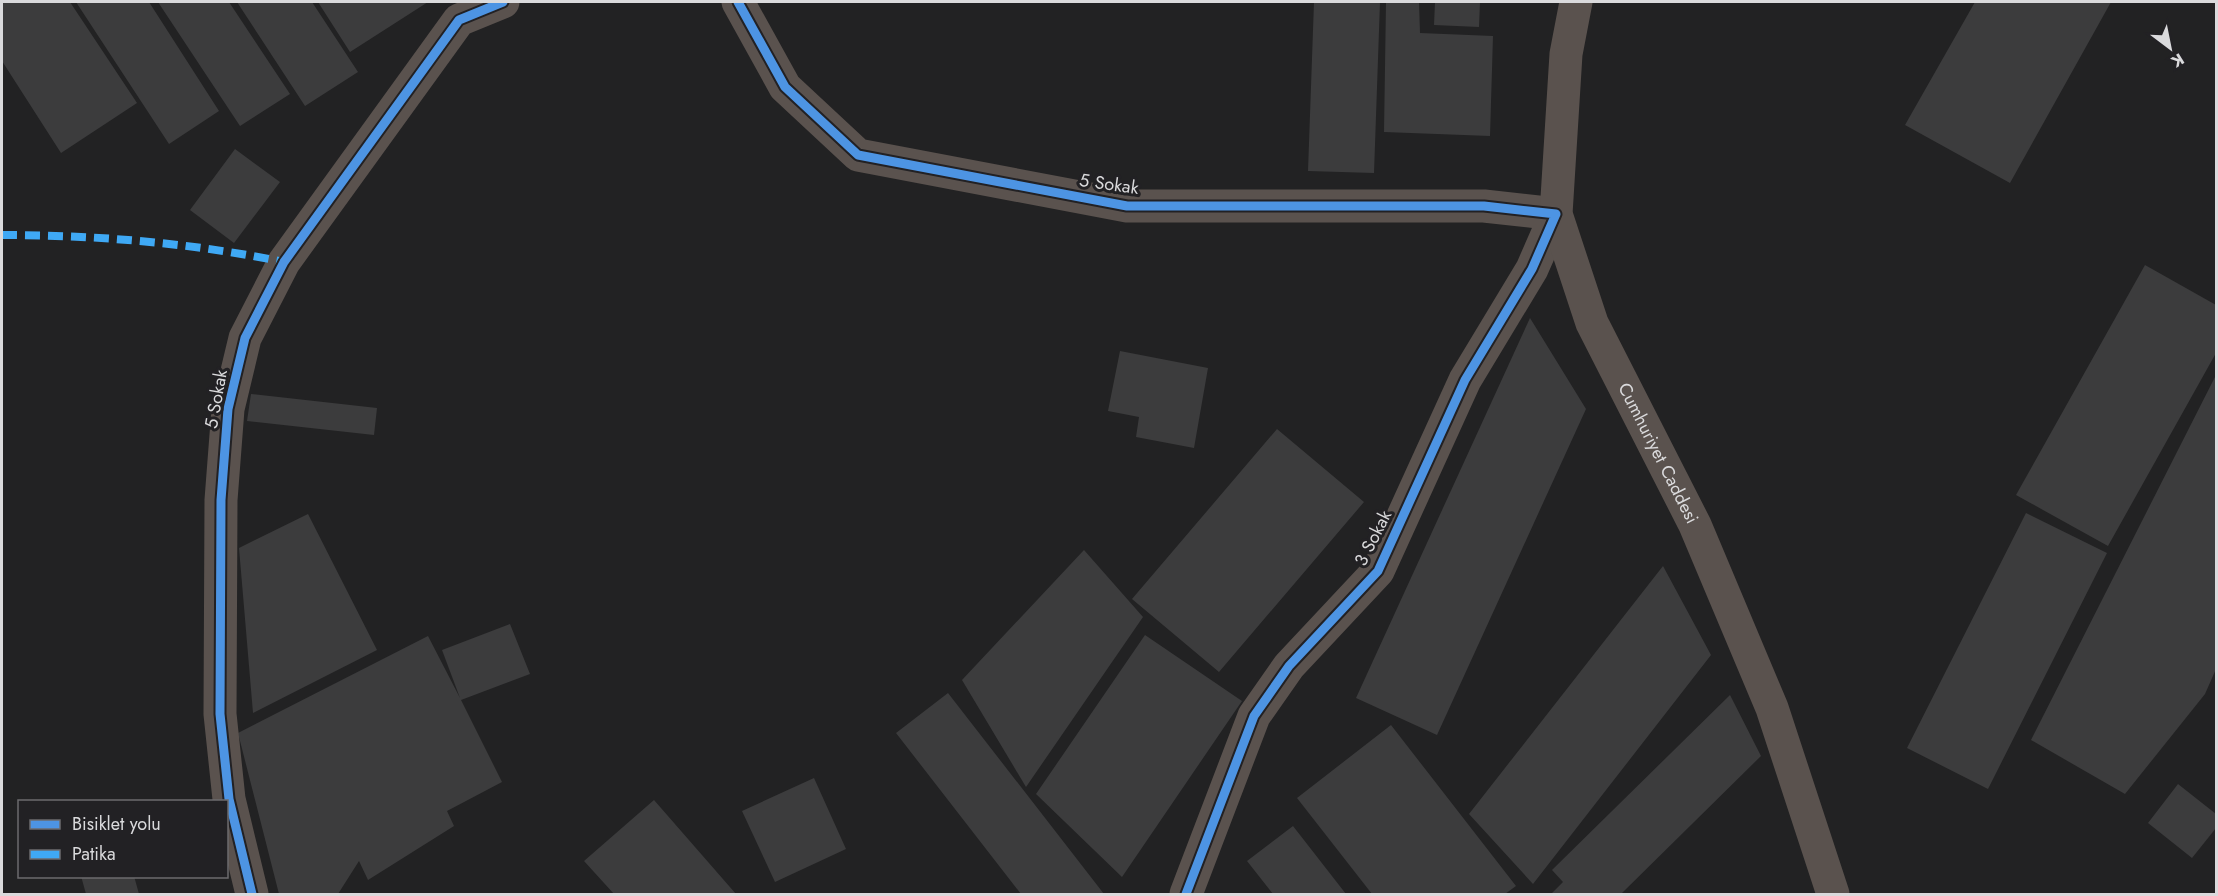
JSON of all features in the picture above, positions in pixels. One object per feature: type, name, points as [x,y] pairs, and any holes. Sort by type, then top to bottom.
[{"type":"street","name":"5 Sokak","points":[[252,894],[229,798],[220,714],[221,500],[228,409],[245,338],[284,261],[459,20],[503,2]]},
{"type":"street","name":"5 Sokak","points":[[738,2],[785,87],[858,155],[1127,206],[1484,206],[1556,214]]},
{"type":"street","name":"Cumhuriyet Caddesi","points":[[1575,2],[1566,54],[1556,214],[1592,323],[1695,525],[1772,708],[1833,894]]},
{"type":"street","name":"3 Sokak","points":[[1186,894],[1254,717],[1289,666],[1378,571],[1464,380],[1532,269],[1556,214]]},
{"type":"building","points":[[2,2],[70,2],[137,103],[61,153],[2,61]]},
{"type":"building","points":[[76,2],[149,2],[219,111],[169,144]]},
{"type":"building","points":[[158,2],[229,2],[290,94],[240,126]]},
{"type":"building","points":[[237,2],[312,2],[358,72],[305,106]]},
{"type":"building","points":[[318,2],[428,2],[350,52]]},
{"type":"building","points":[[1314,2],[1380,2],[1374,173],[1308,171]]},
{"type":"building","points":[[1386,2],[1419,2],[1420,33],[1493,36],[1490,136],[1384,132]]},
{"type":"building","points":[[1435,2],[1480,2],[1479,27],[1434,25]]},
{"type":"building","points":[[1975,2],[2111,2],[2010,183],[1905,125]]},
{"type":"building","points":[[235,149],[280,182],[234,243],[190,210]]},
{"type":"building","points":[[2145,265],[2216,305],[2216,353],[2108,546],[2016,495]]},
{"type":"building","points":[[1530,318],[1586,409],[1437,735],[1356,698]]},
{"type":"building","points":[[1120,351],[1208,368],[1194,448],[1136,437],[1139,417],[1108,411]]},
{"type":"building","points":[[2216,375],[2216,669],[2205,694],[2125,794],[2031,740]]},
{"type":"building","points":[[251,394],[377,408],[374,435],[247,421]]},
{"type":"building","points":[[1277,429],[1364,502],[1219,672],[1132,599]]},
{"type":"building","points":[[2026,513],[2107,553],[1988,789],[1907,748]]},
{"type":"building","points":[[308,514],[377,650],[253,713],[239,548]]},
{"type":"building","points":[[1084,550],[1143,617],[1026,787],[962,680]]},
{"type":"building","points":[[1663,566],[1711,655],[1533,884],[1469,814]]},
{"type":"building","points":[[510,624],[530,674],[461,700],[502,782],[447,811],[454,826],[368,880],[359,861],[338,894],[279,894],[238,733],[428,636],[460,698],[442,650]]},
{"type":"building","points":[[1145,635],[1242,701],[1122,877],[1036,794]]},
{"type":"building","points":[[948,693],[1104,894],[1021,894],[896,733]]},
{"type":"building","points":[[1730,695],[1761,756],[1621,894],[1551,894],[1563,882],[1552,870]]},
{"type":"building","points":[[1391,725],[1516,886],[1505,894],[1372,894],[1297,798]]},
{"type":"building","points":[[814,778],[846,849],[775,882],[742,811]]},
{"type":"building","points":[[2178,784],[2216,814],[2216,828],[2192,858],[2148,823]]},
{"type":"building","points":[[654,800],[736,894],[614,894],[584,861]]},
{"type":"building","points":[[1293,826],[1346,894],[1273,894],[1247,861]]},
{"type":"building","points":[[82,878],[135,878],[139,894],[86,894]]},
{"type":"marked path","points":[[2,235],[144,241],[284,262]]},
{"type":"cycle path","points":[[252,894],[229,799],[220,714],[221,500],[228,409],[245,338],[284,262],[459,20],[503,2]]},
{"type":"cycle path","points":[[738,2],[785,87],[858,155],[1127,206],[1484,206],[1556,214],[1532,269],[1465,380],[1378,571],[1289,666],[1254,716],[1186,894]]}]
